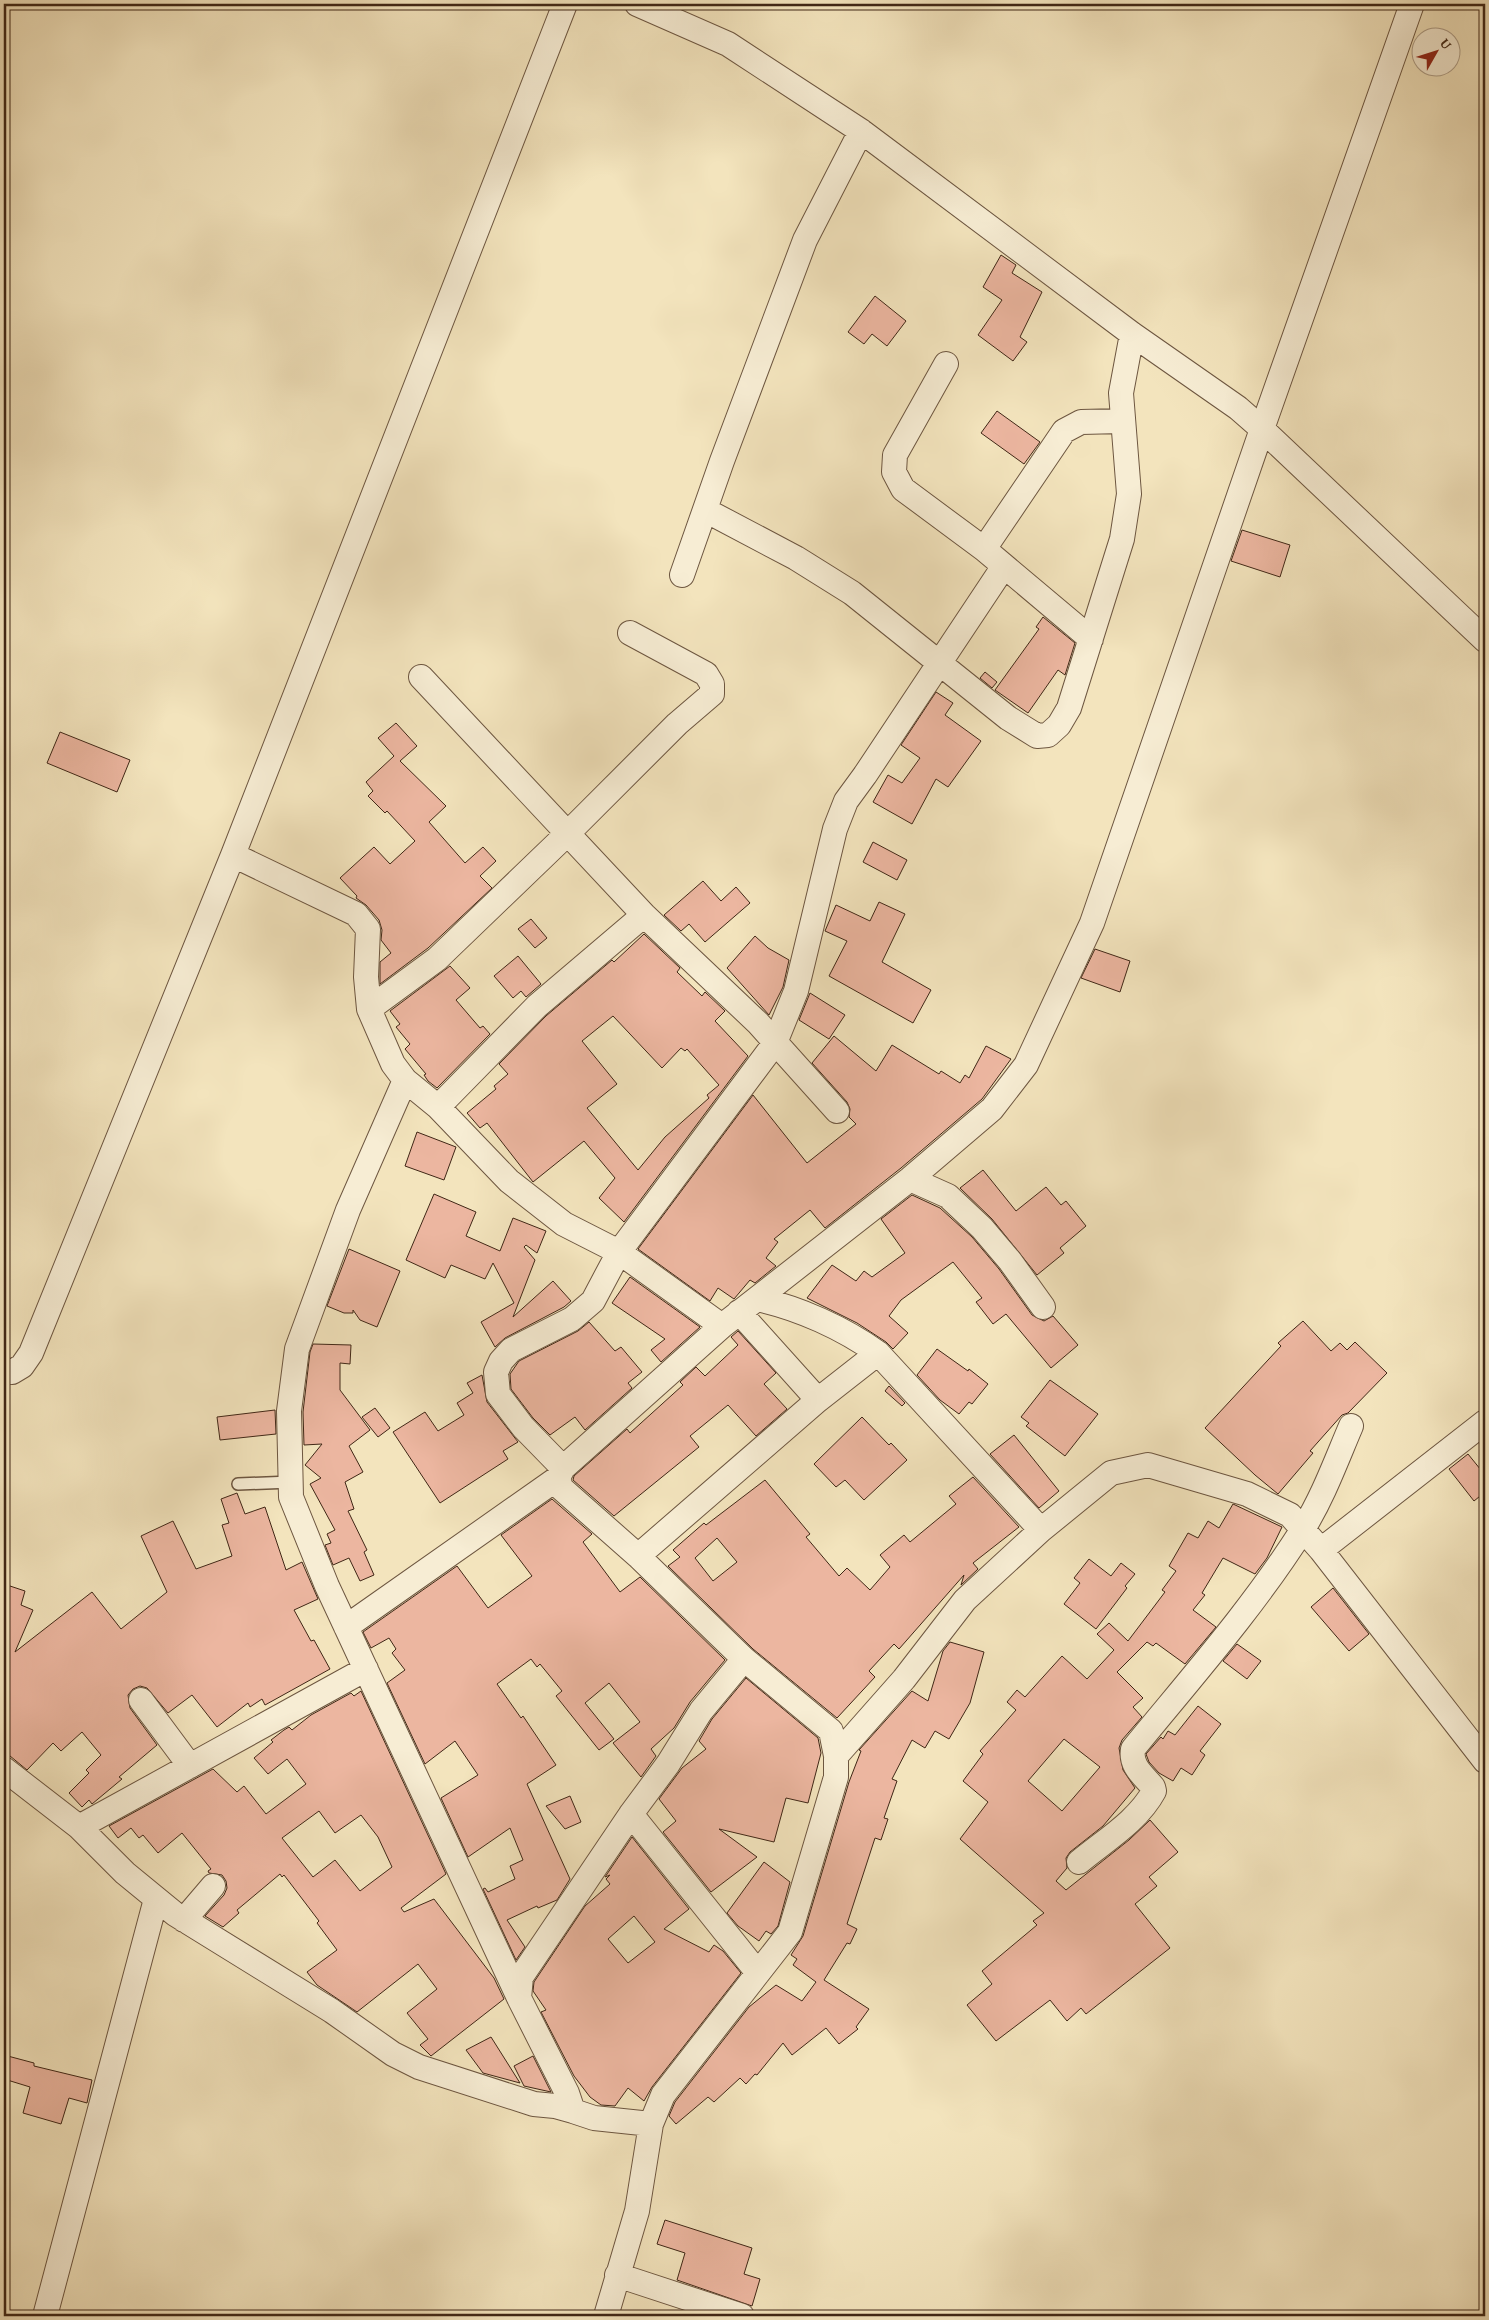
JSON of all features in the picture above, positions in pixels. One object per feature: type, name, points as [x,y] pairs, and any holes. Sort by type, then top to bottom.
[{"type":"street","points":[[4,1370],[12,1372],[22,1366],[31,1353],[233,855],[565,4]]},
{"type":"street","points":[[637,4],[728,44],[861,131],[1132,334],[1238,408],[1262,428],[1485,640]]},
{"type":"street","points":[[346,1627],[561,1473],[739,1312],[910,1179],[992,1109],[1026,1065],[1092,923],[1262,428],[1412,4]]},
{"type":"street","points":[[682,575],[805,240],[861,131]]},
{"type":"street","points":[[705,510],[796,558],[852,593],[1008,718],[1037,736],[1048,735],[1059,725],[1069,708],[1122,539],[1127,503],[1127,460],[1121,421],[1121,393],[1132,334]]},
{"type":"street","points":[[946,364],[895,454],[894,472],[903,489],[984,549],[1091,639]]},
{"type":"street","points":[[984,549],[1064,431],[1080,422],[1121,421]]},
{"type":"street","points":[[606,2316],[636,2211],[651,2124],[663,2095],[790,1932],[836,1777],[836,1756],[831,1731],[744,1659],[638,1556],[561,1488],[561,1473],[506,1407],[498,1394],[496,1372],[501,1361],[511,1350],[572,1319],[593,1301],[619,1252],[776,1043],[796,992],[835,829],[846,800],[1004,566]]},
{"type":"street","points":[[369,1009],[437,959],[567,834],[677,724],[712,694],[712,684],[706,674],[630,633]]},
{"type":"street","points":[[421,677],[644,915],[758,1023],[837,1111]]},
{"type":"street","points":[[233,855],[356,914],[368,929],[366,977],[369,1009],[393,1064],[405,1080],[438,1106],[509,1181],[564,1224],[739,1312],[818,1400]]},
{"type":"street","points":[[438,1106],[537,1006],[644,915]]},
{"type":"street","points":[[405,1080],[348,1210],[297,1350],[289,1411],[291,1497],[327,1586],[519,1998],[567,2093],[574,2112]]},
{"type":"street","points":[[910,1179],[948,1196],[982,1228],[1010,1261],[1043,1307]]},
{"type":"street","points":[[739,1312],[777,1303],[855,1336],[878,1353],[1041,1530]]},
{"type":"street","points":[[638,1556],[818,1400],[878,1353]]},
{"type":"street","points":[[1321,1550],[1485,1422]]},
{"type":"street","points":[[1079,1862],[1136,1814],[1151,1797],[1154,1791],[1134,1765],[1131,1759],[1132,1749],[1253,1602],[1303,1529],[1322,1495],[1351,1426]]},
{"type":"street","points":[[836,1756],[904,1679],[965,1600],[1041,1530],[1111,1473],[1148,1465],[1247,1494],[1290,1515],[1321,1550],[1485,1761]]},
{"type":"street","points":[[519,1998],[521,1977],[631,1814],[668,1764],[701,1711],[744,1659]]},
{"type":"street","points":[[79,1827],[366,1669]]},
{"type":"street","points":[[141,1700],[190,1766]]},
{"type":"street","points":[[4,1769],[79,1827],[125,1873],[184,1920],[332,2011],[393,2054],[419,2067],[534,2104],[555,2106],[594,2118],[651,2124]]},
{"type":"street","points":[[631,1814],[758,1973]]},
{"type":"street","points":[[184,1920],[213,1886]]},
{"type":"street","points":[[44,2316],[156,1899]]},
{"type":"street","points":[[617,2276],[742,2316]]},
{"type":"lane","points":[[238,1484],[291,1482]]},
{"type":"building","points":[[1001,255],[1016,265],[1012,273],[1042,292],[1020,337],[1027,342],[1013,361],[978,335],[1002,300],[983,287]]},
{"type":"building","points":[[875,296],[906,321],[887,346],[872,334],[864,344],[848,332]]},
{"type":"building","points":[[997,411],[1040,442],[1024,464],[981,433]]},
{"type":"building","points":[[1242,530],[1290,545],[1280,577],[1231,561]]},
{"type":"building","points":[[1043,617],[1075,643],[1065,675],[1058,670],[1028,713],[995,690],[1039,629],[1036,627]]},
{"type":"building","points":[[985,672],[997,682],[992,688],[980,678]]},
{"type":"building","points":[[936,692],[953,703],[945,715],[981,741],[948,787],[936,779],[912,824],[873,802],[888,775],[902,783],[920,758],[901,745]]},
{"type":"building","points":[[396,723],[417,746],[400,761],[446,806],[429,822],[465,863],[483,847],[496,861],[480,876],[492,888],[428,948],[380,984],[380,962],[391,953],[381,940],[382,930],[379,920],[366,905],[356,898],[357,896],[340,878],[374,847],[390,864],[415,841],[387,811],[385,813],[368,796],[373,791],[366,782],[394,756],[378,738]]},
{"type":"building","points":[[60,732],[130,760],[117,792],[47,763]]},
{"type":"building","points":[[873,842],[907,860],[897,880],[863,862]]},
{"type":"building","points":[[703,881],[721,901],[736,887],[750,903],[705,942],[689,924],[681,931],[664,915]]},
{"type":"building","points":[[879,902],[905,914],[882,962],[931,990],[913,1023],[829,976],[847,941],[825,931],[836,905],[870,921]]},
{"type":"building","points":[[531,919],[547,938],[535,948],[518,929]]},
{"type":"building","points":[[644,934],[680,968],[677,972],[702,996],[705,992],[725,1011],[715,1021],[748,1056],[624,1222],[599,1198],[615,1178],[584,1141],[533,1182],[487,1123],[480,1128],[467,1113],[496,1089],[494,1086],[508,1074],[499,1064],[546,1016],[612,960],[614,962]],"holes":[[[613,1016],[662,1068],[681,1048],[685,1051],[687,1049],[719,1085],[707,1095],[709,1098],[665,1137],[638,1170],[587,1108],[617,1084],[582,1041]]]},
{"type":"building","points":[[755,936],[768,948],[789,960],[783,987],[769,1015],[727,968]]},
{"type":"building","points":[[1095,949],[1130,961],[1120,992],[1081,978]]},
{"type":"building","points":[[518,956],[541,984],[526,997],[521,991],[513,998],[494,976]]},
{"type":"building","points":[[450,966],[470,988],[456,1000],[480,1028],[483,1026],[490,1034],[437,1088],[428,1081],[424,1075],[426,1074],[405,1049],[410,1044],[396,1027],[400,1024],[390,1011]]},
{"type":"building","points":[[810,993],[845,1015],[829,1039],[799,1020]]},
{"type":"building","points":[[834,1036],[876,1071],[892,1045],[939,1074],[941,1071],[960,1083],[965,1075],[969,1078],[986,1046],[1011,1059],[982,1099],[901,1168],[825,1228],[810,1210],[774,1239],[778,1242],[766,1258],[776,1266],[755,1283],[750,1280],[734,1299],[718,1288],[710,1301],[638,1249],[753,1095],[807,1163],[856,1124],[849,1117],[850,1109],[847,1102],[812,1063]]},
{"type":"building","points":[[417,1132],[456,1147],[444,1180],[405,1166]]},
{"type":"building","points":[[983,1170],[1016,1211],[1046,1187],[1061,1205],[1066,1201],[1086,1226],[1060,1248],[1064,1253],[1037,1275],[992,1219],[960,1188]]},
{"type":"building","points":[[434,1194],[476,1212],[466,1236],[500,1251],[513,1218],[546,1231],[537,1253],[526,1245],[524,1247],[535,1260],[513,1317],[553,1281],[571,1301],[564,1307],[505,1338],[495,1347],[481,1322],[514,1303],[493,1263],[485,1279],[451,1265],[445,1278],[406,1260]]},
{"type":"building","points":[[912,1195],[940,1208],[972,1237],[999,1269],[1032,1315],[1044,1321],[1053,1316],[1078,1345],[1051,1368],[1006,1314],[993,1324],[976,1302],[982,1298],[953,1262],[901,1300],[889,1316],[908,1333],[893,1349],[886,1342],[857,1323],[807,1298],[832,1265],[856,1281],[864,1271],[872,1277],[905,1253],[881,1219]]},
{"type":"building","points":[[349,1249],[400,1271],[377,1327],[360,1320],[353,1310],[353,1313],[344,1313],[327,1306]]},
{"type":"building","points":[[630,1277],[700,1327],[661,1362],[651,1350],[665,1339],[612,1303]]},
{"type":"building","points":[[1303,1321],[1331,1351],[1340,1343],[1347,1350],[1355,1342],[1387,1373],[1348,1413],[1342,1415],[1310,1451],[1313,1453],[1278,1494],[1205,1428],[1281,1346],[1278,1343]]},
{"type":"building","points":[[589,1322],[615,1351],[621,1347],[642,1372],[628,1383],[632,1388],[585,1430],[575,1417],[550,1435],[533,1418],[511,1389],[510,1374],[519,1361],[578,1331]]},
{"type":"building","points":[[738,1331],[776,1373],[764,1384],[787,1409],[756,1436],[728,1405],[690,1436],[699,1447],[614,1516],[573,1480],[574,1476],[627,1429],[630,1433],[683,1385],[680,1382],[696,1367],[705,1376],[738,1345],[731,1337]]},
{"type":"building","points":[[313,1344],[351,1345],[350,1364],[340,1363],[340,1390],[370,1430],[349,1446],[363,1472],[345,1482],[354,1509],[348,1511],[367,1550],[364,1552],[374,1575],[360,1581],[349,1558],[333,1565],[325,1545],[331,1543],[327,1534],[335,1530],[310,1484],[321,1478],[305,1465],[322,1444],[304,1445],[303,1412],[310,1352]]},
{"type":"building","points":[[937,1349],[968,1371],[969,1369],[988,1384],[972,1404],[969,1402],[959,1414],[940,1400],[917,1375]]},
{"type":"building","points":[[482,1375],[487,1402],[518,1442],[503,1451],[508,1459],[440,1503],[393,1432],[425,1412],[438,1431],[464,1415],[457,1403],[473,1393],[467,1383]]},
{"type":"building","points":[[1050,1380],[1098,1414],[1065,1456],[1026,1426],[1029,1423],[1021,1417]]},
{"type":"building","points":[[889,1386],[905,1403],[902,1406],[885,1391]]},
{"type":"building","points":[[375,1408],[390,1428],[378,1437],[362,1417]]},
{"type":"building","points":[[275,1410],[276,1434],[220,1440],[217,1417]]},
{"type":"building","points":[[862,1417],[889,1445],[891,1443],[907,1460],[864,1500],[845,1480],[836,1487],[814,1464]]},
{"type":"building","points":[[1014,1435],[1059,1491],[1039,1508],[990,1454]]},
{"type":"building","points":[[1468,1454],[1485,1475],[1485,1492],[1474,1501],[1449,1469]]},
{"type":"building","points":[[973,1477],[1019,1527],[973,1563],[978,1569],[961,1585],[964,1575],[899,1649],[894,1644],[869,1671],[875,1677],[837,1718],[753,1649],[668,1566],[680,1557],[673,1550],[704,1523],[706,1525],[765,1480],[810,1534],[806,1537],[839,1576],[847,1568],[870,1590],[890,1567],[880,1555],[904,1535],[910,1542],[956,1504],[949,1496]],"holes":[[[717,1538],[737,1562],[713,1581],[695,1558]]]},
{"type":"building","points":[[237,1493],[245,1514],[265,1507],[286,1570],[302,1562],[318,1599],[294,1610],[311,1641],[314,1640],[330,1669],[265,1705],[262,1699],[250,1707],[248,1703],[217,1727],[192,1695],[168,1713],[147,1688],[140,1686],[133,1689],[128,1695],[130,1708],[157,1745],[119,1777],[122,1779],[92,1804],[89,1800],[82,1807],[69,1793],[89,1773],[86,1770],[101,1755],[82,1732],[61,1751],[53,1743],[27,1770],[4,1751],[4,1584],[25,1591],[21,1605],[33,1610],[15,1652],[92,1592],[121,1629],[167,1592],[141,1536],[173,1521],[196,1569],[232,1556],[222,1525],[229,1523],[221,1499]]},
{"type":"building","points":[[552,1499],[592,1534],[583,1542],[620,1592],[640,1577],[725,1660],[690,1702],[674,1728],[651,1749],[656,1756],[641,1777],[613,1743],[640,1722],[609,1683],[585,1703],[614,1739],[599,1750],[556,1696],[562,1691],[540,1664],[537,1667],[531,1659],[497,1684],[521,1718],[523,1716],[556,1765],[527,1784],[570,1879],[557,1900],[538,1908],[537,1906],[507,1920],[525,1947],[516,1960],[483,1889],[485,1888],[488,1892],[515,1879],[510,1866],[523,1860],[510,1828],[468,1857],[441,1798],[478,1775],[455,1741],[425,1764],[387,1683],[405,1670],[392,1653],[396,1649],[389,1638],[371,1648],[363,1632],[457,1566],[488,1608],[532,1576],[501,1535]]},
{"type":"building","points":[[1233,1504],[1282,1527],[1267,1558],[1255,1574],[1223,1558],[1202,1593],[1205,1595],[1193,1610],[1216,1627],[1185,1664],[1156,1643],[1153,1646],[1147,1642],[1117,1672],[1143,1698],[1133,1707],[1142,1717],[1122,1740],[1119,1748],[1123,1770],[1135,1788],[1103,1826],[1070,1852],[1066,1858],[1067,1868],[1056,1881],[1066,1890],[1129,1840],[1150,1820],[1178,1852],[1149,1877],[1157,1886],[1135,1904],[1170,1948],[1086,2014],[1081,2008],[1067,2021],[1050,2000],[996,2041],[967,2005],[992,1984],[982,1971],[1037,1925],[1033,1921],[1044,1913],[960,1839],[988,1802],[963,1781],[983,1754],[980,1751],[1016,1710],[1007,1702],[1017,1690],[1025,1697],[1062,1656],[1087,1679],[1114,1650],[1097,1634],[1109,1623],[1128,1641],[1165,1592],[1162,1590],[1176,1571],[1169,1566],[1188,1533],[1198,1538],[1208,1521],[1219,1528]],"holes":[[[1064,1739],[1100,1767],[1062,1811],[1028,1781]]]},
{"type":"building","points":[[1089,1559],[1111,1576],[1121,1563],[1135,1574],[1125,1586],[1127,1588],[1096,1629],[1064,1604],[1080,1583],[1074,1578]]},
{"type":"building","points":[[1333,1588],[1369,1634],[1349,1651],[1311,1607]]},
{"type":"building","points":[[950,1642],[984,1652],[970,1703],[949,1739],[935,1731],[925,1748],[912,1740],[892,1779],[897,1781],[884,1818],[888,1819],[881,1840],[875,1838],[847,1924],[857,1929],[850,1944],[847,1943],[824,1980],[869,2009],[856,2027],[858,2029],[839,2044],[826,2028],[792,2055],[783,2043],[757,2075],[755,2074],[746,2084],[740,2078],[714,2102],[708,2097],[676,2124],[669,2116],[675,2102],[749,2007],[776,1985],[802,2001],[816,1982],[793,1965],[797,1959],[791,1955],[803,1936],[849,1782],[861,1751],[859,1750],[912,1691],[928,1701],[943,1651]]},
{"type":"building","points":[[1237,1644],[1261,1661],[1247,1679],[1223,1661]]},
{"type":"building","points":[[746,1678],[818,1738],[821,1753],[808,1803],[786,1798],[774,1842],[719,1829],[757,1857],[711,1892],[663,1832],[676,1821],[659,1799],[682,1768],[706,1749],[699,1741],[712,1719]]},
{"type":"building","points":[[361,1691],[446,1874],[401,1908],[404,1912],[434,1899],[494,1978],[504,1999],[431,2056],[420,2045],[428,2039],[407,2013],[437,1989],[418,1964],[357,2012],[317,1985],[307,1972],[337,1950],[317,1923],[319,1921],[284,1875],[282,1877],[280,1874],[237,1910],[239,1913],[223,1927],[205,1916],[224,1895],[227,1888],[226,1881],[222,1875],[209,1873],[208,1871],[211,1869],[182,1833],[158,1853],[143,1835],[139,1838],[131,1828],[118,1838],[109,1826],[213,1769],[237,1792],[244,1786],[266,1814],[306,1784],[287,1759],[268,1774],[254,1758],[273,1742],[271,1740],[284,1730],[289,1727],[292,1730],[311,1715],[351,1693],[354,1696]],"holes":[[[319,1811],[335,1833],[361,1815],[378,1837],[392,1867],[360,1891],[335,1860],[313,1877],[282,1838]]]},
{"type":"building","points":[[1198,1706],[1221,1724],[1200,1751],[1205,1755],[1192,1775],[1181,1768],[1173,1781],[1159,1773],[1149,1762],[1146,1754],[1161,1737],[1163,1739],[1168,1731],[1175,1735]]},
{"type":"building","points":[[570,1796],[581,1822],[565,1829],[546,1806]]},
{"type":"building","points":[[632,1837],[689,1909],[664,1929],[709,1952],[714,1945],[723,1951],[741,1973],[652,2087],[644,2101],[628,2088],[615,2106],[601,2105],[590,2097],[574,2076],[541,2012],[546,2010],[533,1991],[534,1982],[585,1906],[610,1884],[606,1879],[610,1875],[605,1877]],"holes":[[[634,1916],[655,1942],[628,1963],[608,1939]]]},
{"type":"building","points":[[764,1862],[790,1882],[778,1926],[771,1934],[766,1931],[759,1941],[738,1926],[727,1913]]},
{"type":"building","points":[[491,2037],[520,2083],[483,2073],[466,2050]]},
{"type":"building","points":[[4,2055],[34,2063],[34,2066],[92,2080],[87,2103],[69,2098],[61,2124],[23,2113],[30,2087],[4,2079]]},
{"type":"building","points":[[533,2056],[551,2092],[524,2086],[514,2066]]},
{"type":"building","points":[[665,2220],[752,2248],[744,2274],[760,2279],[752,2306],[677,2280],[685,2253],[657,2244]]}]
